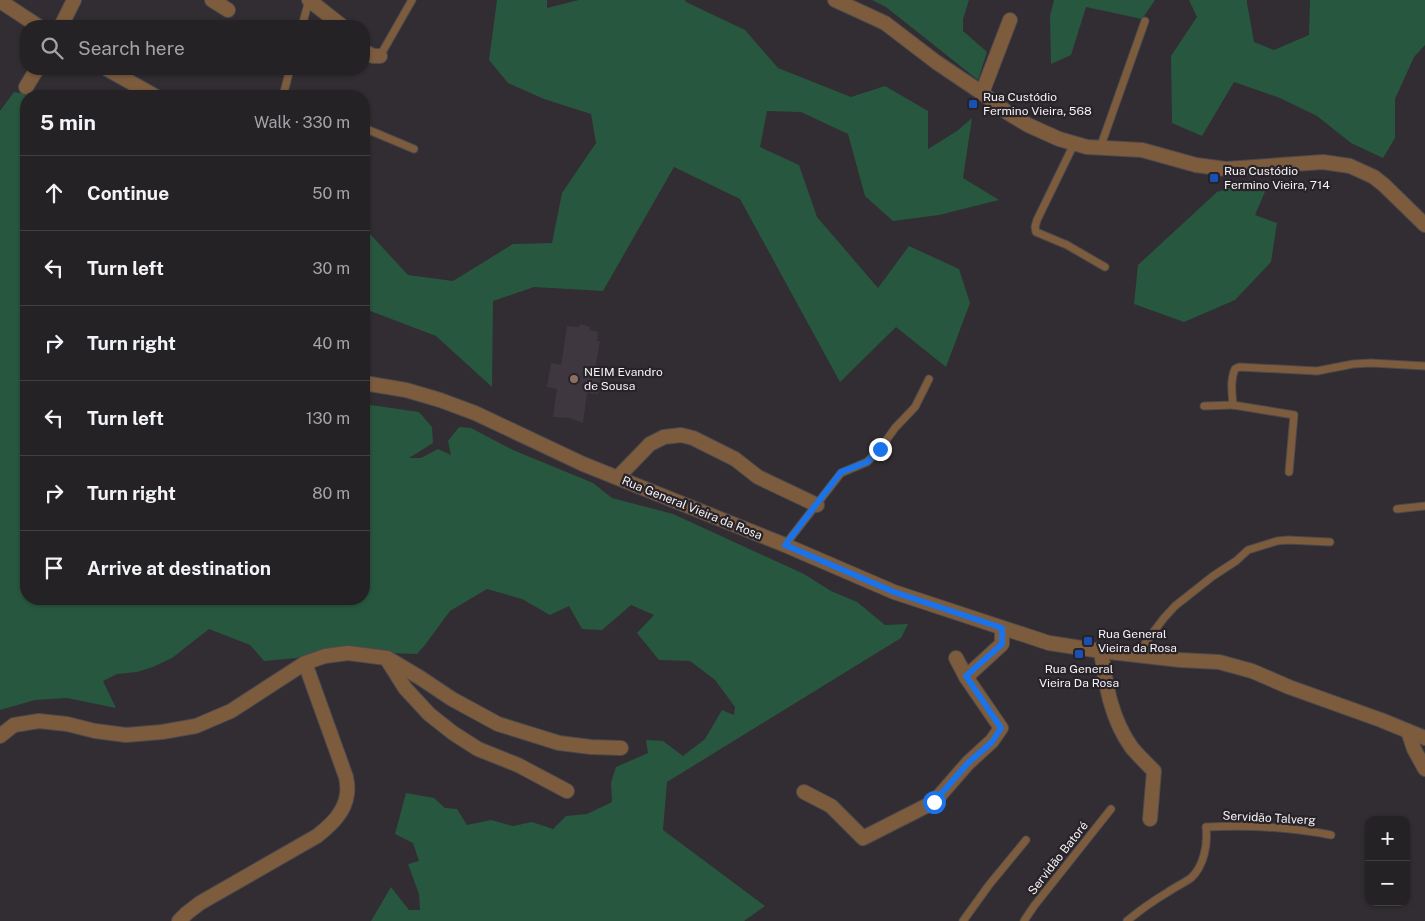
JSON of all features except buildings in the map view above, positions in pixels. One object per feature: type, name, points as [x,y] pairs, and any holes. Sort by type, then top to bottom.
[{"type":"street","points":[[64,20],[74,0]]},
{"type":"street","points":[[212,0],[228,10]]},
{"type":"street","points":[[309,0],[334,20]]},
{"type":"street","points":[[835,0],[885,23],[1008,113],[1059,140],[1100,148],[1142,150],[1196,166],[1226,170],[1324,162],[1350,166],[1374,177],[1425,225]]},
{"type":"street","points":[[0,1],[29,20]]},
{"type":"street","points":[[982,93],[1010,20]]},
{"type":"street","points":[[370,54],[380,56]]},
{"type":"street","points":[[26,87],[33,75]]},
{"type":"street","points":[[117,75],[144,90]]},
{"type":"street","name":"Rua General Vieira da Rosa","points":[[370,384],[406,390],[475,413],[583,464],[785,545],[894,592],[1049,643],[1101,651],[1219,662],[1252,671],[1289,687],[1425,738]]},
{"type":"street","points":[[618,477],[650,444],[664,437],[681,435],[693,438],[735,459],[758,477],[817,505]]},
{"type":"street","points":[[966,676],[1002,644],[1002,628]]},
{"type":"street","points":[[1101,651],[1108,696],[1116,722],[1132,748],[1154,771],[1150,819]]},
{"type":"street","points":[[0,736],[14,725],[39,721],[68,724],[95,731],[126,735],[162,732],[196,726],[231,711],[305,664],[326,656],[348,654],[387,658],[420,677],[458,703],[498,724],[558,743],[621,748]]},
{"type":"street","points":[[387,658],[405,688],[429,714],[453,733],[478,749],[518,765],[567,791]]},
{"type":"street","points":[[804,792],[831,806],[863,838],[934,802],[968,763],[992,742],[1001,728],[956,658]]},
{"type":"street","points":[[180,921],[187,913],[200,904],[317,836],[330,826],[342,811],[347,794],[346,777],[305,664]]},
{"type":"street","points":[[1408,731],[1414,749],[1425,769]]},
{"type":"lane","points":[[304,20],[309,0]]},
{"type":"lane","points":[[380,56],[412,0]]},
{"type":"lane","points":[[1100,148],[1145,21]]},
{"type":"lane","points":[[285,90],[288,75]]},
{"type":"lane","points":[[370,131],[414,149]]},
{"type":"lane","points":[[1074,144],[1034,227],[1036,232],[1067,245],[1104,267]]},
{"type":"lane","points":[[1233,405],[1232,374],[1239,367],[1317,371],[1353,364],[1371,363],[1425,366]]},
{"type":"lane","points":[[785,545],[841,472],[867,462],[880,449],[895,428],[915,408],[929,379]]},
{"type":"lane","points":[[1204,406],[1233,405],[1294,415],[1289,472]]},
{"type":"lane","points":[[1397,509],[1425,506]]},
{"type":"lane","points":[[1138,655],[1164,618],[1175,606],[1248,550],[1277,541],[1330,542]]},
{"type":"lane","name":"Servidão Batoré","points":[[1024,921],[1111,809]]},
{"type":"lane","name":"Servidão Talverg","points":[[1126,921],[1143,907],[1192,877],[1200,866],[1207,836],[1206,827],[1244,826],[1308,830],[1331,835]]},
{"type":"lane","points":[[963,921],[971,908],[1026,840]]},
{"type":"shaded area","name":"NEIM Evandro de Sousa","points":[[580,324],[598,332],[597,341],[600,341],[595,369],[601,370],[598,394],[587,393],[583,423],[570,418],[553,417],[557,389],[547,387],[551,363],[561,365],[567,326],[579,327]]},
{"type":"green space","points":[[497,0],[547,0],[547,8],[579,0],[685,0],[745,30],[778,68],[851,97],[885,86],[928,111],[928,149],[957,131],[972,118],[963,178],[999,200],[939,215],[893,221],[865,196],[848,134],[801,112],[767,111],[760,147],[799,165],[817,217],[878,288],[909,246],[959,269],[970,303],[946,367],[896,327],[840,382],[740,199],[674,167],[603,291],[534,287],[493,301],[492,387],[436,336],[370,311],[370,234],[408,275],[453,281],[513,244],[552,243],[562,193],[596,143],[591,114],[544,99],[508,83],[489,60]]},
{"type":"green space","points":[[872,0],[969,0],[963,19],[963,31],[987,52],[978,80],[886,7]]},
{"type":"green space","points":[[1054,0],[1155,0],[1142,19],[1086,7],[1071,55],[1051,64],[1050,16]]},
{"type":"green space","points":[[1189,0],[1247,0],[1254,42],[1274,50],[1309,35],[1310,0],[1425,0],[1425,45],[1414,57],[1395,99],[1395,138],[1383,158],[1351,143],[1317,116],[1280,98],[1234,82],[1202,136],[1172,123],[1171,56],[1197,17]]},
{"type":"green space","points":[[14,92],[20,93],[20,605],[370,605],[370,405],[419,412],[432,427],[433,443],[409,458],[421,458],[438,449],[451,455],[448,441],[459,427],[471,428],[513,450],[593,483],[612,498],[673,514],[804,574],[831,591],[857,602],[885,625],[908,624],[901,638],[667,782],[663,830],[765,906],[744,921],[371,921],[391,887],[409,910],[420,910],[419,894],[408,864],[419,861],[413,843],[395,834],[406,793],[434,798],[445,808],[457,809],[467,825],[491,820],[513,826],[532,822],[553,829],[566,816],[587,814],[612,802],[611,782],[616,767],[648,753],[646,740],[663,741],[683,756],[705,739],[722,710],[734,715],[735,707],[715,680],[690,661],[659,660],[637,633],[654,615],[631,605],[602,630],[582,629],[569,606],[550,615],[522,599],[487,589],[450,611],[417,654],[389,653],[346,646],[296,658],[264,661],[250,645],[209,629],[172,658],[153,667],[137,672],[117,674],[103,681],[116,708],[67,698],[35,700],[0,710],[0,111]]},
{"type":"green space","points":[[1245,183],[1267,187],[1255,215],[1277,223],[1271,262],[1235,300],[1184,322],[1134,304],[1138,265],[1217,192]]},
{"type":"place","name":"Rua Custódio Fermino Vieira, 568","points":[[973,104]]},
{"type":"place","name":"Rua Custódio Fermino Vieira, 714","points":[[1214,178]]},
{"type":"place","name":"NEIM Evandro de Sousa","points":[[574,379]]},
{"type":"place","name":"Rua General Vieira da Rosa","points":[[1088,641]]},
{"type":"place","name":"Rua General Vieira Da Rosa","points":[[1079,654]]},
{"type":"route","points":[[880,449],[867,462],[841,472],[785,545],[894,592],[1002,628],[1002,644],[966,676],[1001,728],[992,742],[968,763],[934,802]]}]
